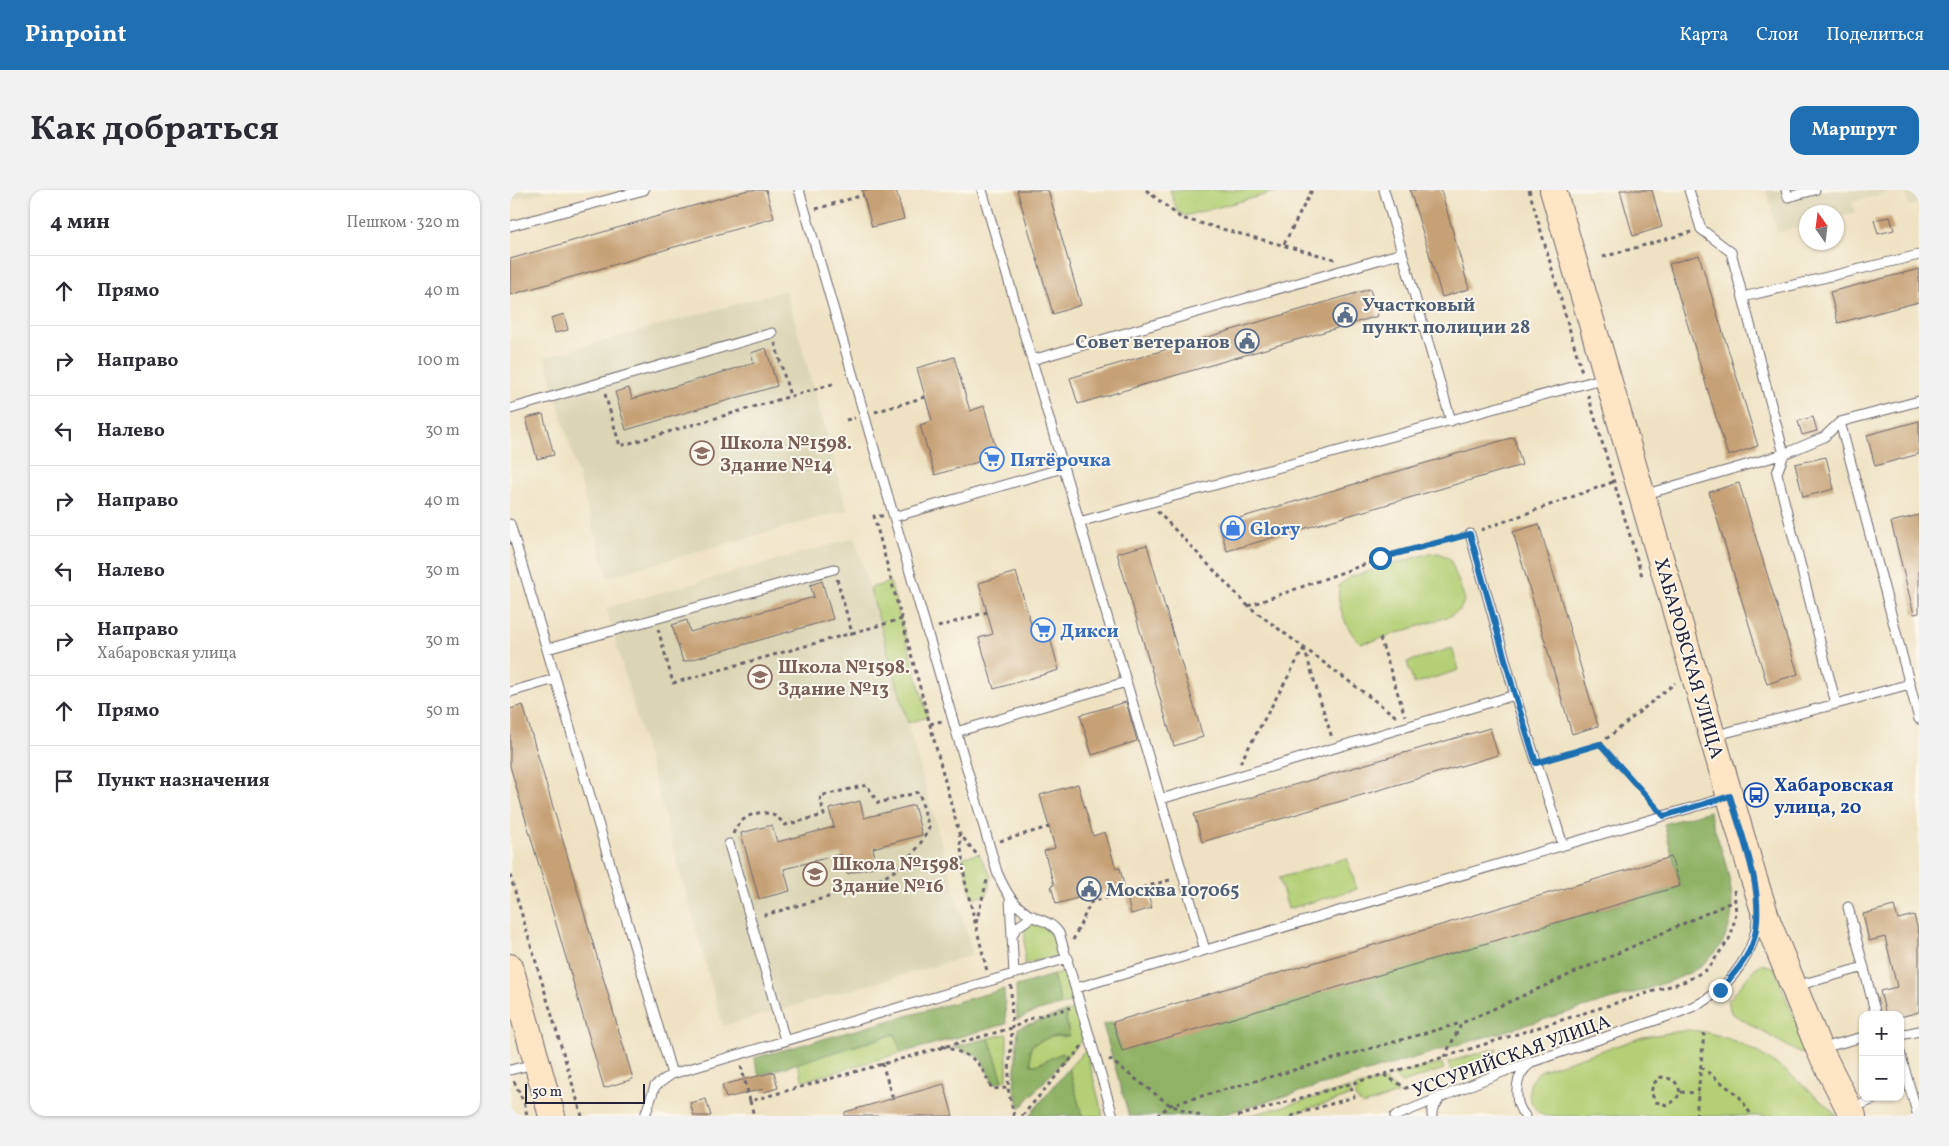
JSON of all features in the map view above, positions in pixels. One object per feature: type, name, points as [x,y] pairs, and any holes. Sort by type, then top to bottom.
[{"type":"main road","name":"ХАБАРОВСКАЯ УЛИЦА","points":[[1553,190],[1596,381],[1643,495],[1730,796],[1743,878],[1819,1049],[1851,1113]]},
{"type":"main road","points":[[510,967],[539,1063],[552,1116]]},
{"type":"lane","points":[[510,226],[644,190]]},
{"type":"lane","points":[[799,190],[988,845],[1002,886],[1010,899],[1020,909],[1054,926],[1059,933],[1113,1116]]},
{"type":"lane","points":[[982,190],[1205,950]]},
{"type":"lane","points":[[1384,190],[1450,421]]},
{"type":"lane","points":[[1689,190],[1701,229],[1731,252],[1784,454],[1777,473],[1836,704]]},
{"type":"lane","points":[[1786,190],[1788,197],[1815,190]]},
{"type":"lane","points":[[1032,360],[1402,253]]},
{"type":"lane","points":[[1743,297],[1919,254]]},
{"type":"lane","points":[[510,409],[772,333]]},
{"type":"lane","points":[[1079,522],[1596,381]]},
{"type":"lane","points":[[1643,495],[1784,454],[1824,437],[1840,422],[1919,401]]},
{"type":"lane","points":[[1840,422],[1919,720]]},
{"type":"lane","points":[[894,517],[1064,468]]},
{"type":"lane","points":[[510,524],[672,1074]]},
{"type":"lane","points":[[1470,534],[1515,695],[1563,845]]},
{"type":"lane","points":[[547,649],[834,569]]},
{"type":"lane","points":[[510,692],[555,679]]},
{"type":"lane","points":[[956,732],[1126,682]]},
{"type":"lane","points":[[1712,736],[1910,684]]},
{"type":"lane","points":[[1161,799],[1515,695]]},
{"type":"lane","points":[[1076,988],[1730,796]]},
{"type":"lane","points":[[730,844],[784,1040]]},
{"type":"lane","name":"УССУРИЙСКАЯ УЛИЦА","points":[[1395,1116],[1441,1096],[1536,1060],[1639,1026],[1705,1001],[1720,990],[1733,975],[1754,941],[1757,922],[1743,878]]},
{"type":"lane","points":[[1010,899],[1012,975]]},
{"type":"lane","points":[[1848,908],[1875,1011]]},
{"type":"lane","points":[[1011,936],[1025,919],[1033,916]]},
{"type":"lane","points":[[646,1116],[655,1086],[672,1074],[738,1053],[1012,975],[1067,956]]},
{"type":"lane","points":[[1793,987],[1864,967]]},
{"type":"lane","points":[[1904,1034],[1919,1031]]},
{"type":"lane","points":[[1819,1049],[1859,1038]]},
{"type":"lane","points":[[1900,1056],[1905,1087],[1918,1116]]},
{"type":"lane","points":[[1526,1116],[1517,1100],[1519,1076],[1526,1066],[1536,1060]]},
{"type":"lane","points":[[510,1070],[539,1063]]},
{"type":"lane","points":[[1432,1116],[1432,1110],[1441,1096]]},
{"type":"lane","points":[[1851,1113],[1872,1101]]},
{"type":"path","points":[[1146,190],[1181,218],[1284,244],[1359,266]]},
{"type":"path","points":[[1284,244],[1312,190]]},
{"type":"path","points":[[1529,190],[1596,381],[1613,482],[1644,583]]},
{"type":"path","points":[[805,212],[863,195]]},
{"type":"path","points":[[1602,257],[1701,229]]},
{"type":"path","points":[[772,333],[790,396]]},
{"type":"path","points":[[601,382],[620,446],[836,383]]},
{"type":"path","points":[[846,420],[925,397]]},
{"type":"path","points":[[1248,606],[1380,558],[1470,534],[1613,482]]},
{"type":"path","points":[[1148,503],[1248,606],[1408,726]]},
{"type":"path","points":[[894,517],[874,516],[959,833],[965,881],[990,981]]},
{"type":"path","points":[[834,569],[852,633]]},
{"type":"path","points":[[906,637],[987,612]]},
{"type":"path","points":[[655,619],[673,682],[902,619]]},
{"type":"path","points":[[1380,638],[1408,726]]},
{"type":"path","points":[[1304,648],[1335,748]]},
{"type":"path","points":[[1231,778],[1304,648]]},
{"type":"path","points":[[1672,674],[1678,692]]},
{"type":"path","points":[[1536,763],[1600,744],[1675,683]]},
{"type":"path","points":[[1600,744],[1664,816]]},
{"type":"path","points":[[730,844],[741,820],[756,812],[769,813],[785,824],[824,815],[820,796],[867,784],[878,803],[919,792],[929,828],[919,848],[905,863],[872,885],[750,919]]},
{"type":"path","points":[[972,848],[1050,827]]},
{"type":"path","points":[[959,833],[980,859]]},
{"type":"path","points":[[976,923],[989,874]]},
{"type":"path","points":[[510,875],[582,1116]]},
{"type":"path","points":[[1067,956],[1091,902],[1184,876]]},
{"type":"path","points":[[1240,1116],[1444,1057],[1658,991],[1708,970],[1731,936],[1735,924],[1736,900],[1743,878]]},
{"type":"path","points":[[1157,1116],[1170,1105],[1462,1023],[1736,900]]},
{"type":"path","points":[[1012,975],[1012,1028],[1008,1088],[1014,1116]]},
{"type":"path","points":[[750,1101],[1012,1028],[1032,1018],[1080,1005]]},
{"type":"path","points":[[1444,1057],[1462,1023]]},
{"type":"path","points":[[1696,1116],[1704,1033]]},
{"type":"path","points":[[1022,1116],[1090,1037],[1109,1060],[1170,1105],[1201,1116]]},
{"type":"path","points":[[942,1046],[963,1053],[981,1064],[992,1089],[1008,1088]]},
{"type":"path","points":[[738,1053],[754,1116]]},
{"type":"path","points":[[882,1063],[893,1099]]},
{"type":"path","points":[[1701,1066],[1739,1096],[1752,1116]]},
{"type":"path","points":[[1383,1074],[1406,1088],[1449,1075]]},
{"type":"path","points":[[1661,1077],[1671,1077],[1678,1084],[1680,1092],[1676,1100],[1667,1106],[1656,1102],[1651,1093],[1653,1084],[1661,1077]]},
{"type":"path","points":[[514,1080],[525,1105],[527,1116]]},
{"type":"path","points":[[1291,1116],[1354,1097],[1350,1084]]},
{"type":"path","points":[[1680,1092],[1698,1092]]},
{"type":"shaded area","points":[[510,190],[550,190],[510,201]]},
{"type":"shaded area","points":[[1766,190],[1899,190],[1852,202],[1855,213],[1844,216],[1844,205],[1799,205],[1799,228],[1777,233]]},
{"type":"shaded area","points":[[1905,190],[1919,190],[1919,203],[1909,206]]},
{"type":"shaded area","name":"Школа №1598. Здание №14","points":[[786,290],[847,510],[607,577],[545,357]]},
{"type":"shaded area","points":[[855,538],[973,955],[723,1026],[606,608]]},
{"type":"green space","points":[[1170,190],[1283,190],[1185,216],[1177,211]]},
{"type":"green space","points":[[1439,553],[1450,559],[1465,599],[1460,610],[1450,616],[1373,641],[1360,643],[1350,631],[1343,616],[1339,600],[1339,585],[1350,577],[1427,554]]},
{"type":"green space","points":[[890,582],[928,717],[908,723],[870,588]]},
{"type":"green space","points":[[1452,648],[1459,670],[1414,684],[1407,662]]},
{"type":"green space","points":[[1709,811],[1727,871],[1732,911],[1728,930],[1719,948],[1697,969],[1647,989],[1218,1116],[1129,1116],[1103,1025],[1113,1022],[1122,1050],[1680,886],[1664,824]]},
{"type":"green space","points":[[979,854],[991,876],[987,895],[972,898],[963,857]]},
{"type":"green space","points":[[1347,858],[1357,889],[1288,909],[1279,878]]},
{"type":"green space","points":[[1030,925],[1042,927],[1051,934],[1057,943],[1060,955],[1024,964],[1025,930]]},
{"type":"green space","points":[[1761,964],[1774,967],[1807,1050],[1803,1053],[1797,1052],[1731,1013],[1728,1001],[1755,968]]},
{"type":"green space","points":[[1067,972],[1074,1002],[1061,1005],[1053,975]]},
{"type":"green space","points":[[1053,975],[1061,1005],[1031,1013],[1017,1020],[1016,986]]},
{"type":"green space","points":[[1004,989],[1006,1024],[901,1053],[895,1034],[759,1075],[754,1058]]},
{"type":"green space","points":[[1076,1009],[1083,1039],[1068,1055],[1062,1053],[1036,1065],[1031,1065],[1030,1051],[1032,1045],[1052,1036],[1065,1037],[1068,1027],[1065,1012]]},
{"type":"green space","points":[[1065,1012],[1069,1036],[1052,1036],[1032,1045],[1030,1051],[1031,1065],[1036,1065],[1062,1053],[1068,1055],[1020,1108],[1014,1088],[1018,1028]]},
{"type":"green space","points":[[1688,1030],[1730,1039],[1750,1048],[1787,1072],[1837,1116],[1544,1116],[1533,1106],[1530,1100],[1529,1093],[1532,1080],[1542,1070],[1643,1037]]},
{"type":"green space","points":[[895,1034],[901,1053],[803,1081],[797,1063]]},
{"type":"green space","points":[[1007,1034],[1007,1080],[1003,1081],[989,1038]]},
{"type":"green space","points":[[989,1038],[1003,1081],[994,1084],[980,1057],[953,1047]]},
{"type":"green space","points":[[1497,1048],[1493,1061],[1452,1074],[1448,1062]]},
{"type":"green space","points":[[1086,1049],[1103,1116],[1082,1116],[1069,1068]]},
{"type":"green space","points":[[1442,1063],[1444,1069],[1402,1083],[1392,1076]]},
{"type":"green space","points":[[1069,1068],[1082,1116],[1029,1116]]},
{"type":"green space","points":[[1383,1080],[1396,1088],[1398,1094],[1363,1105],[1355,1098],[1354,1087]]},
{"type":"green space","points":[[1349,1088],[1351,1096],[1284,1116],[1248,1116]]},
{"type":"building","points":[[748,190],[766,190],[774,218],[510,295],[510,259]]},
{"type":"building","points":[[862,190],[896,190],[904,219],[872,227]]},
{"type":"building","points":[[1017,190],[1048,190],[1081,305],[1053,314]]},
{"type":"building","points":[[1410,190],[1441,190],[1469,289],[1442,297]]},
{"type":"building","points":[[1620,190],[1652,190],[1662,227],[1633,236]]},
{"type":"building","points":[[1890,217],[1894,230],[1878,234],[1874,220]]},
{"type":"building","points":[[1699,255],[1758,446],[1728,456],[1669,264]]},
{"type":"building","points":[[1919,269],[1919,302],[1838,323],[1830,292]]},
{"type":"building","points":[[1370,289],[1378,316],[1078,404],[1070,378]]},
{"type":"building","points":[[564,314],[568,330],[555,333],[551,318]]},
{"type":"building","points":[[766,348],[777,386],[626,430],[615,392],[629,388],[632,399],[754,363],[751,353]]},
{"type":"building","points":[[954,357],[970,411],[984,406],[998,456],[935,475],[920,425],[932,421],[917,368]]},
{"type":"building","points":[[543,414],[554,455],[537,459],[526,418]]},
{"type":"building","points":[[1813,417],[1817,431],[1802,435],[1798,421]]},
{"type":"building","points":[[1919,421],[1919,454],[1875,466],[1867,435]]},
{"type":"building","points":[[1514,437],[1522,465],[1227,551],[1219,524]]},
{"type":"building","points":[[1826,457],[1834,489],[1803,497],[1795,464]]},
{"type":"building","points":[[1739,483],[1798,674],[1767,684],[1709,492]]},
{"type":"building","points":[[1919,515],[1919,613],[1914,614],[1891,522]]},
{"type":"building","points":[[1539,524],[1598,726],[1572,734],[1513,532]]},
{"type":"building","points":[[1147,545],[1203,737],[1174,746],[1117,553]]},
{"type":"building","points":[[1016,572],[1031,624],[1045,620],[1059,670],[994,689],[979,638],[993,634],[979,583]]},
{"type":"building","points":[[822,581],[833,619],[683,662],[672,625],[687,620],[690,632],[814,597],[810,585]]},
{"type":"building","points":[[1126,702],[1137,741],[1092,755],[1080,715]]},
{"type":"building","points":[[523,705],[633,1079],[604,1088],[510,766],[510,709]]},
{"type":"building","points":[[1490,728],[1498,755],[1202,842],[1194,814]]},
{"type":"building","points":[[1078,784],[1093,836],[1105,832],[1116,869],[1120,868],[1124,885],[1056,904],[1051,886],[1054,885],[1044,851],[1055,848],[1040,795]]},
{"type":"building","points":[[860,801],[864,818],[914,805],[922,835],[873,848],[877,866],[847,874],[841,854],[784,869],[790,891],[759,899],[741,833],[772,825],[777,842],[834,827],[829,809]]},
{"type":"building","points":[[1671,857],[1680,886],[1122,1051],[1113,1022]]},
{"type":"building","points":[[1147,891],[1152,908],[1131,914],[1127,897]]},
{"type":"building","points":[[1894,906],[1898,919],[1914,915],[1919,934],[1919,1012],[1904,1016],[1904,1011],[1885,1011],[1880,991],[1897,987],[1885,937],[1869,941],[1863,914]]},
{"type":"building","points":[[774,1072],[778,1088],[764,1092],[763,1089],[726,1098],[722,1085]]},
{"type":"building","points":[[944,1084],[953,1116],[845,1116],[845,1112]]},
{"type":"building","points":[[706,1099],[711,1116],[694,1116],[690,1103]]},
{"type":"place","name":"Участковый пункт полиции 28","points":[[1345,315]]},
{"type":"place","name":"Совет ветеранов","points":[[1247,341]]},
{"type":"place","name":"Школа №1598. Здание №14","points":[[702,453]]},
{"type":"place","name":"Пятёрочка","points":[[992,459]]},
{"type":"place","name":"Glory","points":[[1233,528]]},
{"type":"place","name":"Дикси","points":[[1043,630]]},
{"type":"place","name":"Школа №1598. Здание №13","points":[[760,677]]},
{"type":"place","name":"Хабаровская улица, 20","points":[[1756,795]]},
{"type":"place","name":"Школа №1598. Здание №16","points":[[815,874]]},
{"type":"place","name":"Москва 107065","points":[[1089,889]]},
{"type":"route","points":[[1380,558],[1470,534],[1536,763],[1600,744],[1664,816],[1730,796],[1753,876],[1757,922],[1754,941],[1745,958],[1720,990]]}]
